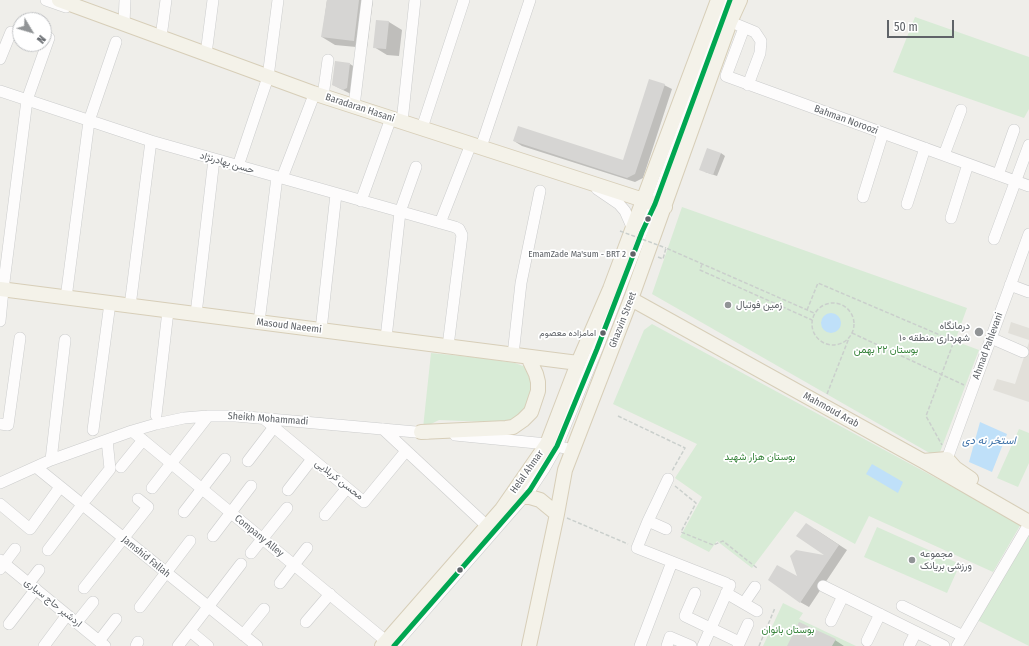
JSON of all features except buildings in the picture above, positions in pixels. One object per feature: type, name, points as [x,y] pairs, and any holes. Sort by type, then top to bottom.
[{"type":"main road","name":"Baradaran Hasani","points":[[59,0],[317,95],[655,204]]},
{"type":"main road","name":"Ghazvin Street","points":[[529,646],[565,470],[631,299],[655,204],[718,0]]},
{"type":"main road","name":"Ghazvin Street","points":[[552,445],[578,363],[610,289],[627,230],[655,204],[740,0]]},
{"type":"main road","name":"Masoud Naeemi","points":[[1,289],[578,363]]},
{"type":"main road","name":"Mahmoud Arab","points":[[631,299],[924,461],[1029,522]]},
{"type":"main road","points":[[421,432],[506,428],[513,427],[524,420],[531,412],[538,391],[536,374],[528,357]]},
{"type":"main road","name":"Helal Ahmar","points":[[387,644],[502,509],[552,445]]},
{"type":"main road","points":[[924,461],[948,457],[955,468],[1014,506],[1029,522]]},
{"type":"main road","points":[[502,509],[520,497],[530,497],[540,500],[557,514]]},
{"type":"street","points":[[46,0],[268,78]]},
{"type":"street","points":[[124,24],[125,0]]},
{"type":"street","points":[[161,37],[166,0]]},
{"type":"street","points":[[206,54],[212,0]]},
{"type":"street","points":[[238,166],[268,78],[278,0]]},
{"type":"street","points":[[354,106],[367,0]]},
{"type":"street","points":[[361,201],[394,120],[415,0]]},
{"type":"street","points":[[422,128],[464,0]]},
{"type":"street","points":[[440,223],[474,146],[530,0]]},
{"type":"street","points":[[387,644],[524,497],[544,469],[552,445],[597,349],[642,232],[655,204],[730,0]]},
{"type":"street","points":[[730,22],[755,32],[761,41],[760,53],[748,84]]},
{"type":"street","name":"Bahman Noroozi","points":[[744,28],[726,76],[1029,186]]},
{"type":"street","points":[[0,59],[11,32]]},
{"type":"street","points":[[66,298],[88,121],[116,42]]},
{"type":"street","points":[[0,321],[1,289],[26,100],[44,52]]},
{"type":"street","points":[[259,322],[280,178],[317,95],[328,60]]},
{"type":"street","name":"حسن بهادرنژاد","points":[[0,92],[151,141],[459,229],[462,235],[448,346]]},
{"type":"street","points":[[317,95],[474,146],[596,188],[619,204],[625,211],[627,230]]},
{"type":"street","points":[[944,155],[961,110]]},
{"type":"street","points":[[998,175],[1014,130]]},
{"type":"street","points":[[863,197],[883,133]]},
{"type":"street","points":[[130,306],[151,141]]},
{"type":"street","points":[[994,239],[1029,145]]},
{"type":"street","points":[[907,204],[925,148]]},
{"type":"street","points":[[196,314],[214,159]]},
{"type":"street","points":[[951,218],[968,164]]},
{"type":"street","points":[[386,338],[400,212],[416,167]]},
{"type":"street","points":[[513,355],[521,282],[540,191]]},
{"type":"street","points":[[321,330],[336,194]]},
{"type":"street","name":"Ahmad Pahlevani","points":[[948,457],[1029,234]]},
{"type":"street","points":[[1010,285],[1029,292]]},
{"type":"street","points":[[93,430],[110,303]]},
{"type":"street","points":[[156,415],[168,311]]},
{"type":"street","points":[[0,424],[8,425],[20,338]]},
{"type":"street","points":[[991,338],[1022,352]]},
{"type":"street","points":[[51,460],[65,340]]},
{"type":"street","points":[[152,488],[208,416]]},
{"type":"street","name":"Sheikh Mohammadi","points":[[0,483],[51,460],[132,431],[184,418],[208,416],[263,418],[421,432],[552,445],[573,450]]},
{"type":"street","name":"محسن کربلایی","points":[[263,418],[364,502],[406,451]]},
{"type":"street","points":[[248,461],[274,427]]},
{"type":"street","points":[[383,429],[487,526]]},
{"type":"street","name":"Company Alley","points":[[132,431],[330,594],[387,644]]},
{"type":"street","points":[[48,550],[110,469],[107,440]]},
{"type":"street","points":[[121,467],[143,440]]},
{"type":"street","points":[[184,512],[225,459]]},
{"type":"street","points":[[288,490],[312,459]]},
{"type":"street","name":"Jamshid Fallah","points":[[36,468],[60,487],[85,502],[123,538],[254,645]]},
{"type":"street","points":[[668,479],[637,548],[728,587],[744,603],[757,611]]},
{"type":"street","points":[[213,536],[251,486]]},
{"type":"street","points":[[0,504],[30,528],[60,487]]},
{"type":"street","points":[[325,515],[347,488]]},
{"type":"street","points":[[84,588],[148,507],[138,499]]},
{"type":"street","points":[[251,553],[287,508]]},
{"type":"street","points":[[648,521],[666,529]]},
{"type":"street","points":[[958,646],[1029,522]]},
{"type":"street","points":[[140,607],[190,541]]},
{"type":"street","points":[[280,583],[308,548]]},
{"type":"street","points":[[1,564],[15,549]]},
{"type":"street","points":[[640,646],[672,562]]},
{"type":"street","name":"اردشیر حاج سیاری","points":[[1,564],[32,586],[103,644]]},
{"type":"street","points":[[178,646],[241,564]]},
{"type":"street","points":[[9,624],[32,586],[39,570]]},
{"type":"street","points":[[823,586],[944,646]]},
{"type":"street","points":[[703,646],[728,587]]},
{"type":"street","points":[[744,603],[755,587]]},
{"type":"street","points":[[695,593],[685,616],[711,628],[738,644],[748,624]]},
{"type":"street","points":[[306,622],[330,594]]},
{"type":"street","points":[[831,621],[843,596]]},
{"type":"street","points":[[77,622],[93,602]]},
{"type":"street","points":[[902,606],[963,636]]},
{"type":"street","points":[[243,635],[264,609]]},
{"type":"street","points":[[867,642],[880,614]]},
{"type":"street","points":[[44,646],[67,615]]},
{"type":"street","points":[[103,644],[116,619]]},
{"type":"street","points":[[190,631],[208,646]]},
{"type":"street","points":[[909,646],[916,632]]},
{"type":"street","points":[[668,641],[691,646]]},
{"type":"path","points":[[627,230],[814,313]]},
{"type":"path","points":[[663,259],[666,248]]},
{"type":"path","points":[[702,263],[700,270],[812,320]]},
{"type":"path","points":[[807,310],[818,283],[954,341],[926,416],[948,457]]},
{"type":"path","points":[[832,302],[845,306],[853,317],[854,324],[852,333],[845,341],[839,344],[825,344],[818,340],[814,334],[812,320],[814,313],[819,307],[832,302]]},
{"type":"path","points":[[852,333],[972,388]]},
{"type":"path","points":[[823,405],[850,336]]},
{"type":"path","points":[[618,416],[685,448],[668,479],[696,503],[681,532],[713,545],[723,541],[757,568]]},
{"type":"path","points":[[557,514],[637,548]]},
{"type":"path","points":[[759,646],[776,608]]},
{"type":"shaded area","points":[[1011,322],[1029,328],[1029,340],[1008,333]]},
{"type":"shaded area","points":[[1029,342],[1029,402],[993,390],[997,379],[1015,384]]},
{"type":"green space","points":[[915,17],[1029,57],[1029,109],[1024,118],[893,72]]},
{"type":"green space","name":"بوستان ۲۲ بهمن","points":[[682,207],[967,308],[955,341],[979,350],[940,452],[933,455],[652,294]]},
{"type":"green space","name":"بوستان هزار شهید","points":[[652,324],[1021,524],[993,572],[869,516],[855,544],[795,511],[752,568],[717,541],[709,552],[680,537],[702,497],[675,478],[697,444],[613,404],[644,330]]},
{"type":"green space","points":[[431,353],[481,358],[515,363],[523,366],[530,370],[532,376],[530,405],[511,423],[439,420],[423,428]]},
{"type":"green space","points":[[1019,429],[1029,433],[1029,463],[1018,487],[997,478]]},
{"type":"green space","name":"مجموعه ورزشی بریانک","points":[[877,527],[960,564],[947,593],[864,557]]},
{"type":"green space","points":[[1029,534],[1029,646],[977,620]]},
{"type":"green space","name":"بوستان بانوان","points":[[783,603],[803,613],[799,619],[856,646],[763,646]]},
{"type":"water","points":[[831,313],[838,316],[841,323],[838,330],[831,333],[824,330],[821,323],[824,316]]},
{"type":"water","name":"استخر نه دی","points":[[980,422],[1007,434],[992,472],[969,462]]},
{"type":"water","points":[[872,464],[903,482],[898,493],[866,474]]},
{"type":"transit line","points":[[394,646],[530,490],[557,446],[597,349],[642,232],[655,204],[730,0]]},
{"type":"place","name":"EmamZade Ma'sum - BRT 2","points":[[633,254]]},
{"type":"place","name":"زمین فوتبال","points":[[728,305]]},
{"type":"place","name":"درمانگاه شهرداری منطقه ۱۰","points":[[979,332]]},
{"type":"place","name":"امامزاده معصوم","points":[[603,333]]},
{"type":"place","name":"مجموعه ورزشی بریانک","points":[[912,560]]}]
